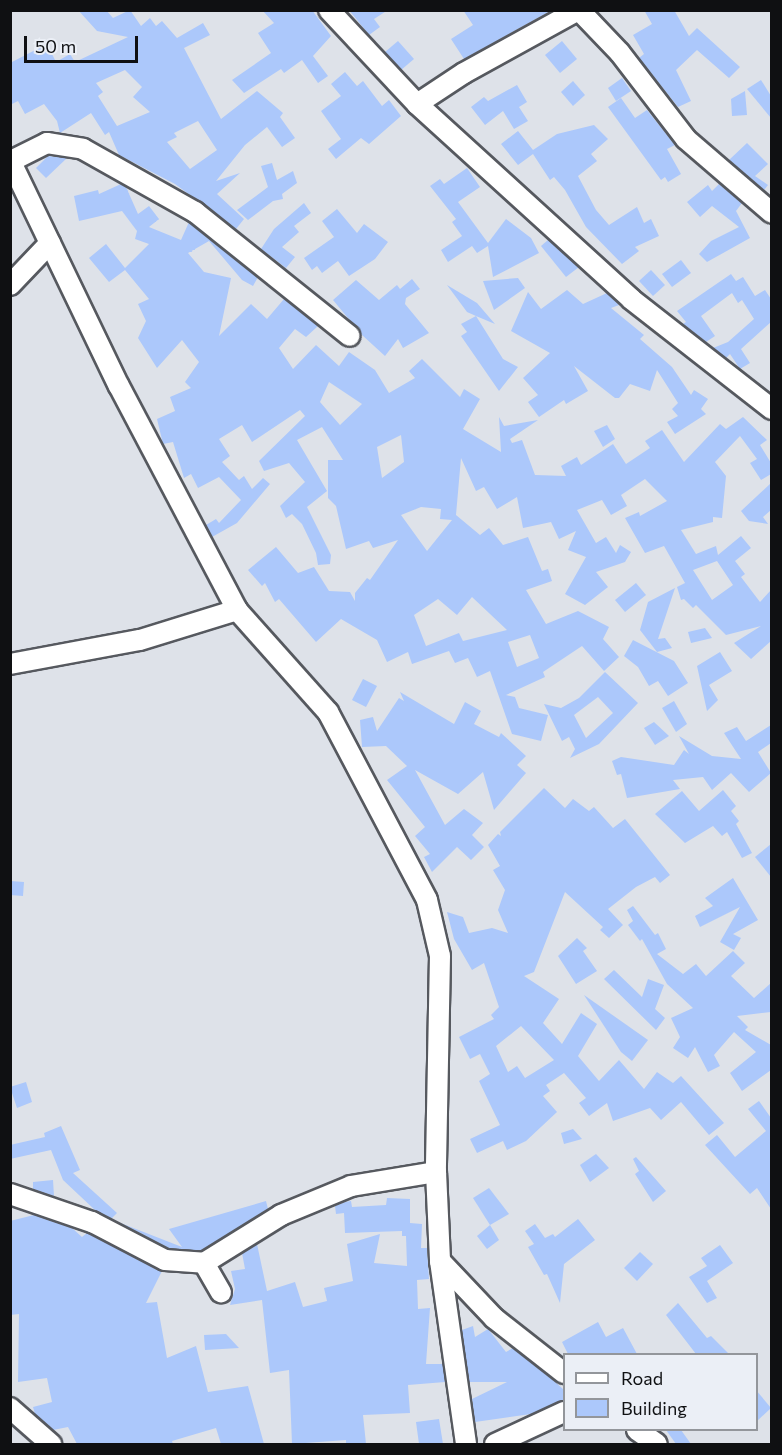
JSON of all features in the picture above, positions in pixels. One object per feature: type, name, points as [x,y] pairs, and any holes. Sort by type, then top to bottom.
[{"type":"street","points":[[329,10],[417,104],[631,299],[771,409]]},
{"type":"street","points":[[417,104],[464,73],[579,10],[620,53],[686,140],[771,213]]},
{"type":"street","points":[[350,336],[195,212],[83,149],[47,143],[11,161],[119,386],[237,610],[328,712],[427,900],[440,956],[436,1172],[440,1262],[466,1444]]},
{"type":"street","points":[[10,285],[50,243]]},
{"type":"street","points":[[10,664],[140,640],[237,610]]},
{"type":"street","points":[[10,1194],[92,1222],[165,1260],[204,1263],[281,1215],[351,1186],[436,1172]]},
{"type":"street","points":[[440,1262],[494,1318],[563,1371]]},
{"type":"street","points":[[204,1263],[221,1293]]},
{"type":"street","points":[[10,1408],[51,1444]]},
{"type":"street","points":[[495,1444],[563,1412]]},
{"type":"street","points":[[638,1431],[657,1444]]},
{"type":"building","points":[[78,10],[106,10],[113,18],[130,10],[141,26],[150,18],[156,26],[162,21],[177,38],[203,23],[210,35],[184,48],[221,119],[257,91],[283,113],[280,117],[295,138],[282,147],[267,127],[245,145],[216,181],[240,173],[217,194],[244,219],[236,229],[175,184],[119,155],[109,132],[105,135],[91,113],[60,133],[57,121],[44,104],[25,114],[18,101],[10,105],[10,63],[47,44],[56,62],[70,54],[75,62],[128,37],[97,31]],"holes":[[[125,70],[142,87],[133,97],[150,112],[117,126],[98,96],[103,92],[96,83]],[[198,121],[217,150],[190,169],[167,142],[177,137],[174,133]]]},
{"type":"building","points":[[262,10],[312,10],[331,36],[313,56],[328,76],[318,83],[302,60],[284,73],[281,69],[244,93],[232,80],[271,53],[258,33],[274,23]]},
{"type":"building","points":[[349,10],[388,10],[374,19],[380,27],[369,35]]},
{"type":"building","points":[[463,10],[552,10],[464,59],[451,39],[473,25]]},
{"type":"building","points":[[644,10],[674,10],[689,36],[697,28],[740,67],[729,78],[697,50],[676,70],[691,101],[678,107],[639,58],[644,54],[633,35],[652,24]]},
{"type":"building","points":[[398,41],[414,59],[401,70],[385,52]]},
{"type":"building","points":[[562,41],[577,59],[560,73],[545,55]]},
{"type":"building","points":[[345,72],[357,86],[363,81],[382,106],[389,100],[401,116],[369,144],[361,138],[336,159],[328,149],[341,139],[321,111],[341,96],[331,84]]},
{"type":"building","points":[[622,78],[631,91],[616,101],[608,88]]},
{"type":"building","points":[[761,80],[771,96],[771,118],[747,89]]},
{"type":"building","points":[[573,81],[585,95],[573,106],[561,92]]},
{"type":"building","points":[[517,85],[527,102],[519,107],[528,121],[514,129],[503,111],[485,125],[471,107],[484,97],[488,101]]},
{"type":"building","points":[[745,91],[747,115],[732,116],[731,99]]},
{"type":"building","points":[[621,98],[635,118],[647,110],[675,145],[667,149],[681,174],[668,182],[665,177],[661,180],[608,107]]},
{"type":"building","points":[[594,125],[608,139],[591,154],[597,161],[578,176],[596,210],[609,225],[637,207],[644,223],[651,219],[659,236],[635,247],[639,251],[622,264],[586,227],[565,190],[554,177],[550,180],[533,154],[518,165],[501,144],[518,131],[533,150],[557,134]]},
{"type":"building","points":[[747,143],[768,164],[755,176],[768,185],[764,190],[729,160]]},
{"type":"building","points":[[48,156],[67,158],[46,178],[36,168]]},
{"type":"building","points":[[272,163],[277,180],[293,171],[297,183],[282,194],[283,199],[273,201],[248,220],[237,210],[268,187],[261,166]]},
{"type":"building","points":[[467,168],[480,187],[458,202],[488,243],[506,219],[531,238],[539,253],[493,277],[488,246],[477,253],[472,246],[448,262],[441,250],[462,236],[452,222],[456,219],[430,186],[440,179],[444,184]]},
{"type":"building","points":[[121,184],[126,187],[138,214],[149,206],[159,219],[149,227],[181,240],[189,222],[258,277],[253,286],[242,280],[209,241],[188,253],[204,272],[231,278],[219,336],[251,304],[267,319],[284,299],[318,326],[306,337],[295,329],[279,348],[293,369],[316,345],[339,366],[349,352],[375,370],[389,393],[415,378],[409,371],[422,359],[460,397],[464,389],[480,399],[463,429],[501,452],[499,417],[504,426],[538,420],[510,439],[512,443],[522,440],[535,475],[566,476],[561,466],[577,457],[581,465],[613,444],[626,464],[650,448],[645,441],[662,430],[684,462],[720,424],[726,429],[743,417],[767,440],[760,445],[771,463],[771,474],[761,480],[750,463],[757,459],[740,436],[715,462],[726,476],[722,518],[713,517],[713,522],[681,530],[696,554],[716,546],[718,555],[741,536],[751,548],[735,561],[745,574],[741,577],[760,602],[771,590],[771,641],[751,659],[734,643],[761,626],[726,635],[696,605],[693,608],[684,599],[681,600],[677,587],[685,583],[664,546],[645,553],[625,518],[639,512],[640,516],[667,501],[645,479],[621,495],[627,506],[611,515],[602,500],[577,510],[596,543],[606,537],[616,553],[620,545],[631,552],[625,562],[596,572],[608,587],[585,605],[565,594],[586,557],[568,550],[576,531],[559,539],[551,522],[523,528],[517,497],[497,509],[484,487],[476,491],[461,458],[456,515],[480,535],[489,528],[503,545],[528,537],[542,571],[548,569],[552,581],[526,590],[546,624],[578,611],[609,627],[603,639],[619,657],[604,671],[582,646],[543,672],[545,677],[506,695],[515,697],[519,708],[548,715],[541,741],[512,734],[490,671],[477,677],[468,658],[455,663],[449,651],[412,664],[408,652],[387,662],[377,640],[341,619],[316,642],[279,599],[275,602],[265,583],[262,586],[248,570],[276,547],[298,573],[314,567],[329,591],[350,592],[355,601],[355,593],[367,578],[370,580],[398,540],[373,548],[369,541],[346,549],[336,506],[328,498],[328,460],[343,460],[322,427],[297,440],[327,491],[307,507],[331,555],[330,564],[318,565],[316,553],[302,524],[292,514],[286,518],[280,506],[305,482],[289,463],[264,471],[259,461],[305,416],[300,410],[252,442],[242,425],[219,439],[230,456],[222,462],[239,480],[244,476],[252,489],[263,478],[270,484],[237,523],[212,537],[206,525],[216,519],[219,523],[241,500],[219,477],[198,488],[191,474],[184,478],[173,442],[163,444],[157,419],[175,411],[170,397],[191,388],[185,382],[199,362],[182,340],[157,368],[138,338],[146,321],[138,304],[149,299],[125,270],[109,282],[89,258],[106,244],[125,268],[149,244],[135,239],[137,231],[122,211],[79,221],[74,196],[98,190],[99,194]],"holes":[[[329,382],[362,404],[340,425],[320,402]],[[401,435],[404,462],[382,478],[377,447]],[[421,507],[441,509],[440,519],[452,520],[427,551],[401,515]],[[717,561],[733,585],[712,600],[693,570]],[[472,597],[507,630],[463,641],[459,633],[426,646],[414,615],[438,599],[457,615]],[[530,635],[539,658],[517,667],[508,642]]]},
{"type":"building","points":[[719,184],[742,203],[736,211],[750,238],[707,262],[699,254],[711,241],[739,227],[712,206],[700,217],[687,202],[708,185],[712,191]]},
{"type":"building","points":[[304,203],[311,213],[294,226],[299,232],[282,247],[295,257],[286,268],[261,249],[274,229]]},
{"type":"building","points":[[337,209],[357,233],[364,224],[388,242],[375,259],[349,276],[338,261],[322,273],[317,266],[312,270],[304,258],[334,237],[322,221]]},
{"type":"building","points":[[548,240],[579,267],[566,277],[541,246]]},
{"type":"building","points":[[681,260],[691,273],[672,287],[662,274]]},
{"type":"building","points":[[651,270],[665,285],[653,296],[639,281]]},
{"type":"building","points":[[731,274],[736,281],[743,277],[755,296],[765,290],[771,299],[771,322],[741,349],[750,363],[740,369],[730,354],[726,358],[713,348],[728,342],[754,319],[742,300],[738,303],[732,293],[701,316],[715,336],[706,342],[683,324],[686,322],[677,311]]},
{"type":"building","points":[[518,278],[525,288],[494,310],[483,281]]},
{"type":"building","points":[[412,279],[420,289],[406,298],[405,304],[429,333],[403,348],[398,339],[385,356],[362,335],[333,300],[356,280],[379,300],[397,285],[400,289]]},
{"type":"building","points":[[447,285],[477,303],[495,324],[467,312]]},
{"type":"building","points":[[567,290],[583,304],[607,293],[619,305],[611,308],[644,335],[640,339],[672,367],[691,395],[694,390],[708,399],[701,409],[706,414],[675,434],[667,422],[678,416],[672,409],[678,403],[657,370],[650,391],[630,384],[619,398],[615,398],[574,366],[588,391],[566,404],[564,400],[539,417],[528,402],[538,395],[523,378],[550,353],[511,331],[528,292],[541,309]]},
{"type":"building","points":[[476,316],[503,359],[518,367],[499,391],[461,336],[467,332],[461,324]]},
{"type":"building","points":[[607,425],[615,439],[603,447],[594,431]]},
{"type":"building","points":[[771,483],[771,510],[763,517],[768,524],[749,521],[741,511]]},
{"type":"building","points":[[636,583],[646,595],[625,612],[615,600]]},
{"type":"building","points":[[675,588],[658,639],[665,638],[672,648],[657,652],[640,630],[648,602]]},
{"type":"building","points":[[705,628],[712,638],[691,643],[688,632]]},
{"type":"building","points":[[633,640],[674,661],[688,683],[668,696],[658,681],[649,686],[638,667],[624,656]]},
{"type":"building","points":[[720,652],[732,671],[709,685],[718,700],[707,711],[697,666]]},
{"type":"building","points":[[605,672],[638,703],[599,744],[570,758],[575,749],[569,737],[562,741],[544,704],[561,708],[579,698]],"holes":[[[598,697],[613,713],[586,738],[574,715]]]},
{"type":"building","points":[[363,679],[377,686],[366,707],[352,700]]},
{"type":"building","points":[[400,692],[454,724],[465,702],[481,711],[474,724],[499,737],[501,733],[526,756],[517,765],[526,773],[494,810],[483,772],[458,794],[415,770],[445,825],[464,809],[483,823],[472,835],[484,847],[471,860],[457,847],[432,872],[424,857],[430,854],[415,836],[425,827],[387,780],[407,766],[386,746],[362,747],[360,720],[373,717],[377,731],[399,698],[404,701]]},
{"type":"building","points":[[674,701],[687,724],[676,732],[662,708]]},
{"type":"building","points":[[654,722],[669,736],[655,745],[644,728]]},
{"type":"building","points":[[771,725],[771,743],[758,752],[771,773],[749,792],[731,773],[712,790],[703,777],[673,780],[680,789],[627,798],[621,774],[617,775],[612,761],[621,757],[674,765],[684,750],[689,754],[679,736],[712,756],[741,759],[724,733],[737,727],[746,741]]},
{"type":"building","points":[[544,788],[565,808],[573,799],[589,811],[594,807],[613,828],[625,819],[670,875],[660,883],[655,877],[636,887],[608,909],[623,925],[609,938],[600,930],[603,927],[565,892],[534,972],[524,976],[559,999],[543,1023],[562,1044],[581,1013],[597,1024],[578,1056],[599,1081],[619,1060],[644,1089],[657,1072],[673,1083],[681,1076],[724,1123],[709,1135],[681,1102],[661,1120],[650,1108],[613,1121],[607,1103],[589,1116],[579,1103],[586,1098],[564,1073],[546,1085],[550,1091],[543,1096],[557,1112],[526,1141],[507,1150],[503,1141],[477,1153],[470,1139],[500,1125],[479,1081],[490,1074],[480,1054],[470,1059],[459,1037],[494,1019],[491,1015],[499,1007],[484,963],[472,970],[454,939],[447,912],[463,917],[469,933],[492,928],[508,933],[498,910],[505,890],[493,870],[500,866],[488,845],[498,834],[501,836],[500,832]],"holes":[[[521,1026],[554,1060],[525,1078],[517,1066],[508,1072],[496,1046]]]},
{"type":"building","points":[[723,790],[736,806],[731,811],[739,821],[736,824],[752,853],[742,858],[727,832],[722,836],[713,826],[685,843],[655,814],[682,791],[699,811]]},
{"type":"building","points":[[771,844],[771,877],[755,857]]},
{"type":"building","points":[[733,878],[758,920],[733,934],[741,938],[734,950],[720,942],[740,907],[700,927],[695,916],[713,906],[705,898]]},
{"type":"building","points":[[10,881],[24,882],[23,896],[10,895]]},
{"type":"building","points":[[633,906],[655,935],[658,933],[666,949],[657,954],[683,974],[696,964],[706,976],[733,951],[745,963],[731,976],[754,998],[771,983],[771,1012],[737,1016],[748,1027],[745,1030],[771,1045],[771,1070],[742,1091],[730,1073],[756,1052],[734,1032],[714,1055],[720,1066],[708,1072],[695,1047],[688,1058],[673,1048],[680,1037],[671,1018],[693,1008],[667,984],[642,939],[640,941],[628,925],[633,921],[627,910]]},
{"type":"building","points":[[577,938],[587,948],[583,951],[597,971],[576,984],[558,956]]},
{"type":"building","points":[[614,970],[642,997],[648,979],[664,985],[655,1009],[665,1018],[656,1030],[604,979]]},
{"type":"building","points":[[584,995],[648,1040],[632,1061],[621,1052]]},
{"type":"building","points":[[26,1082],[32,1102],[17,1108],[10,1087]]},
{"type":"building","points":[[759,1101],[771,1118],[771,1209],[757,1188],[750,1194],[705,1145],[717,1135],[735,1157],[766,1131],[748,1109]]},
{"type":"building","points":[[61,1126],[80,1170],[73,1173],[117,1213],[111,1219],[96,1211],[63,1180],[51,1150],[10,1159],[10,1145],[45,1137],[44,1133]]},
{"type":"building","points":[[573,1129],[582,1139],[564,1144],[561,1133]]},
{"type":"building","points":[[596,1154],[609,1168],[590,1182],[580,1165]]},
{"type":"building","points":[[636,1157],[666,1191],[653,1202],[635,1174],[639,1171],[633,1159]]},
{"type":"building","points":[[53,1180],[54,1196],[33,1189],[33,1182]]},
{"type":"building","points":[[489,1188],[509,1214],[490,1225],[473,1198]]},
{"type":"building","points":[[387,1198],[410,1199],[410,1223],[422,1224],[421,1248],[427,1248],[429,1279],[417,1280],[418,1309],[430,1308],[426,1364],[443,1364],[445,1382],[408,1385],[410,1413],[363,1415],[366,1444],[346,1444],[346,1440],[292,1444],[289,1370],[270,1373],[262,1300],[230,1305],[235,1289],[231,1271],[245,1269],[242,1253],[257,1244],[267,1291],[295,1282],[303,1307],[327,1301],[324,1288],[353,1281],[347,1244],[380,1234],[374,1263],[407,1266],[406,1236],[402,1236],[402,1231],[345,1233],[344,1213],[336,1214],[335,1206],[345,1202],[351,1201],[352,1207],[386,1205]]},
{"type":"building","points":[[266,1201],[268,1209],[201,1251],[168,1248],[118,1222],[182,1247],[169,1229]]},
{"type":"building","points":[[34,1215],[72,1228],[82,1237],[87,1233],[162,1271],[146,1303],[157,1302],[167,1358],[196,1346],[208,1392],[248,1386],[264,1444],[221,1444],[216,1428],[172,1441],[173,1444],[77,1444],[68,1427],[53,1430],[35,1414],[33,1407],[52,1402],[47,1378],[18,1382],[19,1314],[10,1315],[10,1221]]},
{"type":"building","points":[[578,1219],[595,1240],[564,1264],[560,1303],[547,1274],[544,1275],[528,1247],[534,1244],[525,1231],[535,1224],[545,1238],[553,1234],[555,1237]]},
{"type":"building","points":[[490,1225],[499,1240],[487,1249],[477,1236]]},
{"type":"building","points":[[720,1245],[733,1263],[707,1281],[717,1298],[707,1303],[689,1277],[707,1266],[701,1258]]},
{"type":"building","points":[[640,1252],[653,1264],[637,1281],[624,1268]]},
{"type":"building","points":[[678,1303],[707,1338],[711,1336],[728,1353],[695,1353],[666,1315]]},
{"type":"building","points":[[598,1322],[606,1337],[623,1328],[636,1353],[568,1353],[562,1342]]},
{"type":"building","points":[[473,1326],[475,1337],[488,1329],[506,1352],[513,1348],[563,1389],[563,1400],[531,1414],[475,1422],[472,1399],[507,1382],[469,1382],[462,1330]]},
{"type":"building","points":[[226,1334],[239,1348],[205,1350],[204,1335]]},
{"type":"building","points":[[758,1392],[771,1408],[758,1420]]},
{"type":"building","points":[[439,1419],[443,1444],[419,1444],[416,1422]]},
{"type":"building","points":[[667,1431],[682,1431],[691,1444],[676,1444]]}]
